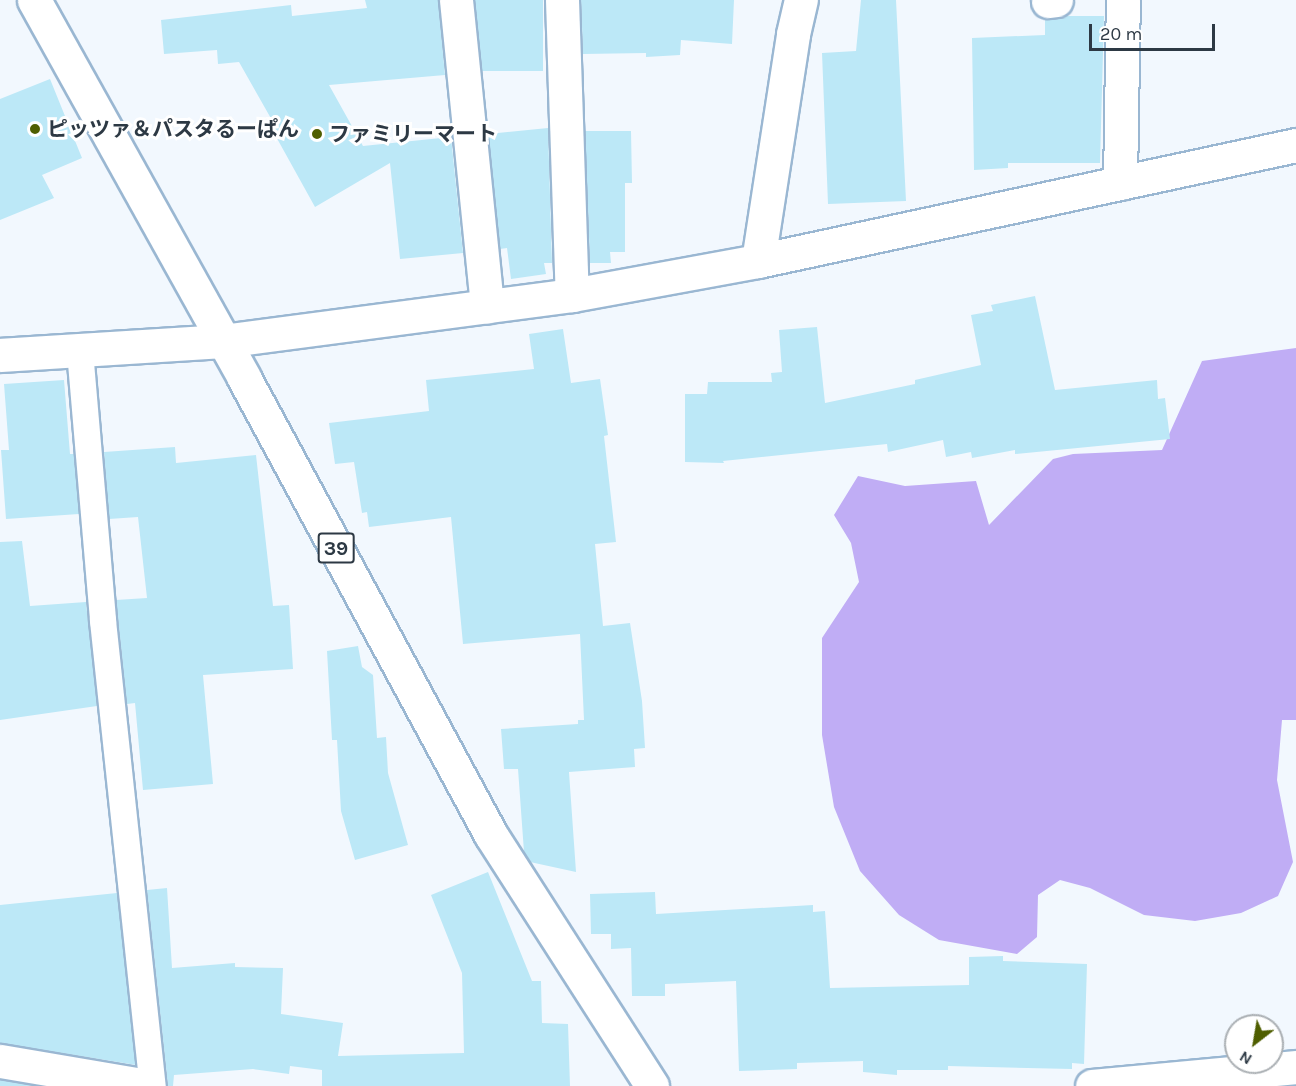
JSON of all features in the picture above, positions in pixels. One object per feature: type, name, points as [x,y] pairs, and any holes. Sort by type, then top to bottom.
[{"type":"street","name":"39","points":[[34,0],[223,341],[491,835],[652,1086]]},
{"type":"street","points":[[456,0],[487,306]]},
{"type":"street","points":[[562,0],[572,295]]},
{"type":"street","points":[[758,261],[801,0]]},
{"type":"street","points":[[1120,183],[1123,0]]},
{"type":"street","points":[[0,355],[223,341],[572,295],[758,261],[1296,145]]},
{"type":"street","points":[[0,1061],[148,1086]]},
{"type":"street","points":[[1092,1086],[1149,1084],[1296,1067]]},
{"type":"lane","points":[[80,351],[103,621],[153,1086]]},
{"type":"shaded area","points":[[1296,348],[1296,720],[1282,720],[1277,780],[1293,862],[1278,896],[1241,913],[1195,921],[1144,915],[1090,888],[1060,880],[1038,895],[1037,937],[1017,954],[939,940],[899,915],[860,871],[834,807],[822,735],[822,638],[859,582],[851,543],[834,515],[858,476],[905,486],[976,481],[989,525],[1053,459],[1073,454],[1162,450],[1202,361]]},
{"type":"building","points":[[365,0],[438,0],[445,75],[329,85],[363,146],[451,137],[463,253],[400,259],[390,163],[315,207],[269,124],[273,122],[239,62],[218,64],[217,50],[164,54],[161,20],[291,5],[292,16],[367,8]]},
{"type":"building","points":[[475,0],[543,0],[543,71],[475,71]]},
{"type":"building","points":[[581,0],[734,0],[732,44],[681,40],[680,55],[646,57],[646,53],[583,54]]},
{"type":"building","points":[[861,0],[896,0],[906,201],[828,204],[822,53],[856,51]]},
{"type":"building","points":[[1065,16],[1104,16],[1100,163],[1008,163],[1008,168],[974,170],[972,38],[1045,35],[1045,19]]},
{"type":"building","name":"ピッツァ＆パスタるーぱん","points":[[50,79],[82,158],[42,175],[54,198],[0,220],[0,99]]},
{"type":"building","points":[[548,128],[552,263],[544,263],[546,274],[511,279],[507,248],[500,249],[488,134]]},
{"type":"building","points":[[585,131],[631,131],[632,183],[625,183],[625,252],[610,252],[611,263],[590,263]]},
{"type":"building","points":[[1035,296],[1055,390],[1157,380],[1158,399],[1165,398],[1170,439],[1015,454],[1015,450],[972,458],[971,452],[946,457],[943,440],[888,452],[887,444],[723,461],[724,463],[685,462],[685,394],[707,394],[708,382],[772,382],[771,373],[782,372],[779,330],[817,327],[825,403],[915,384],[915,380],[981,365],[971,315],[993,311],[991,305]]},
{"type":"building","points":[[563,329],[571,383],[600,379],[608,435],[604,436],[616,542],[595,544],[603,626],[630,623],[642,701],[645,748],[634,749],[635,767],[569,772],[576,872],[530,862],[524,852],[518,769],[504,769],[501,729],[578,724],[578,720],[584,720],[580,634],[463,644],[451,517],[369,527],[367,512],[362,513],[354,462],[335,464],[329,423],[429,411],[426,380],[534,369],[529,334]]},
{"type":"building","points":[[64,380],[70,454],[74,454],[79,514],[6,519],[1,450],[9,450],[4,384]]},
{"type":"building","points":[[175,447],[176,463],[256,455],[273,606],[289,605],[293,669],[203,675],[213,784],[143,790],[135,703],[127,704],[116,600],[147,598],[138,517],[109,519],[104,452]]},
{"type":"building","points":[[22,541],[30,606],[86,602],[97,706],[0,720],[0,542]]},
{"type":"building","points":[[358,646],[362,667],[373,675],[377,738],[386,737],[388,773],[408,845],[355,860],[341,811],[337,740],[332,740],[327,651]]},
{"type":"building","points":[[488,872],[532,981],[541,981],[542,1023],[568,1024],[570,1086],[322,1086],[322,1070],[290,1066],[289,1074],[253,1069],[174,1075],[173,1086],[168,1086],[147,890],[167,888],[172,968],[235,963],[235,967],[283,968],[281,1014],[343,1023],[338,1056],[464,1053],[462,973],[431,895]]},
{"type":"building","points":[[655,892],[656,914],[813,905],[813,912],[825,911],[830,988],[969,985],[969,957],[1003,956],[1003,961],[1087,964],[1084,1064],[1072,1063],[1072,1069],[948,1066],[948,1070],[897,1070],[897,1075],[863,1072],[863,1061],[797,1063],[797,1069],[739,1071],[736,981],[665,984],[665,996],[632,996],[631,948],[611,949],[611,934],[591,934],[590,894]]},
{"type":"building","points":[[117,893],[136,1065],[0,1043],[0,905]]},
{"type":"building","points":[[0,1080],[35,1086],[0,1086]]},
{"type":"place","name":"ピッツァ＆パスタるーぱん","points":[[35,129]]},
{"type":"place","name":"ファミリーマート","points":[[317,134]]}]
